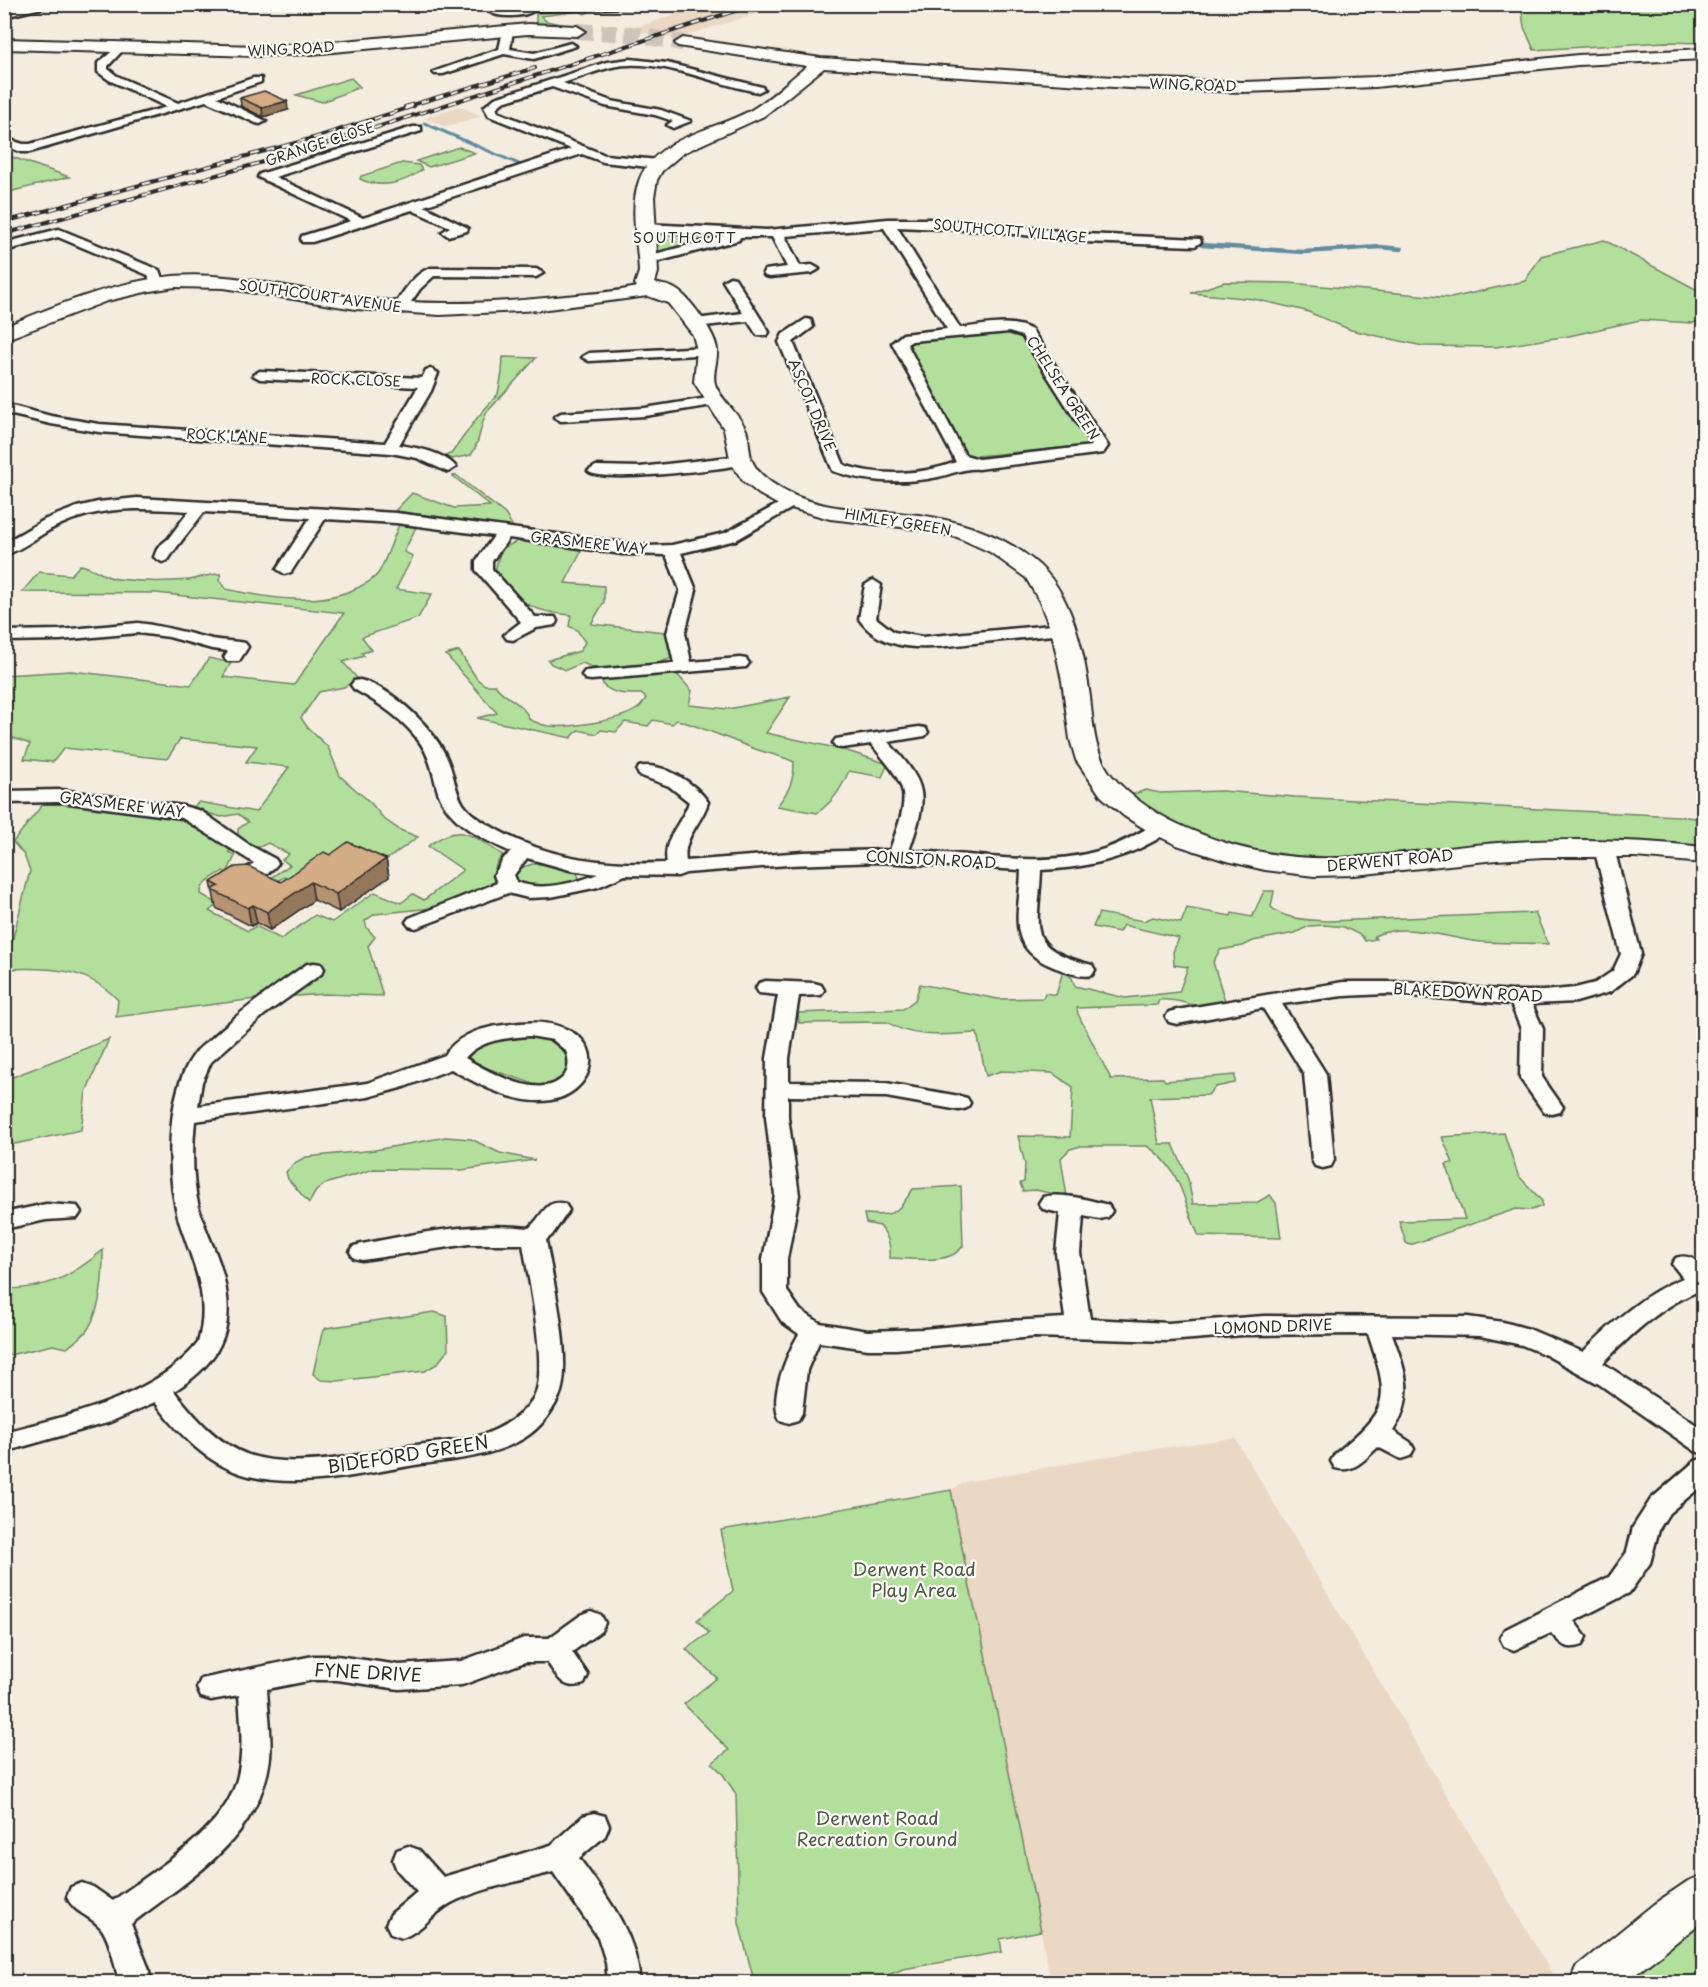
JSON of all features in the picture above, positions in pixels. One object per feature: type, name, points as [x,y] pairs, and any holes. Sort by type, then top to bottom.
[{"type":"street","points":[[4,14],[53,4]]},
{"type":"street","points":[[298,4],[309,4]]},
{"type":"street","points":[[495,12],[529,8],[631,4]]},
{"type":"street","points":[[551,19],[585,15],[592,13],[595,7]]},
{"type":"street","points":[[528,29],[529,8]]},
{"type":"street","name":"WING ROAD","points":[[4,44],[269,51],[528,29],[577,31]]},
{"type":"street","points":[[503,51],[507,45],[508,31]]},
{"type":"street","name":"WING ROAD","points":[[683,43],[821,63],[1129,83],[1285,87],[1376,82],[1589,59],[1704,54]]},
{"type":"street","points":[[440,72],[503,51],[534,56],[571,46]]},
{"type":"street","points":[[120,48],[102,65],[102,70],[113,78],[175,106],[175,108]]},
{"type":"street","points":[[658,164],[603,158],[494,114],[490,110],[499,100],[624,62],[675,69],[758,89]]},
{"type":"street","points":[[737,232],[730,239],[688,255],[655,263],[647,260],[645,228],[646,191],[649,177],[658,164],[688,144],[772,105],[821,63]]},
{"type":"street","points":[[4,141],[21,148],[30,148],[209,98],[221,90],[257,80]]},
{"type":"street","points":[[552,83],[609,104],[657,112],[685,121],[673,124]]},
{"type":"street","points":[[209,98],[260,121]]},
{"type":"street","name":"GRANGE CLOSE","points":[[362,222],[264,177],[417,129]]},
{"type":"street","points":[[307,239],[581,150]]},
{"type":"street","points":[[414,206],[462,228],[448,232]]},
{"type":"street","points":[[888,223],[956,333]]},
{"type":"street","name":"SOUTHCOTT VILLAGE","points":[[645,228],[777,234],[828,227],[888,223],[989,227],[1084,238],[1195,242]]},
{"type":"street","points":[[4,247],[59,233],[154,273],[157,284]]},
{"type":"street","points":[[777,234],[795,270]]},
{"type":"street","points":[[602,473],[656,471],[739,461],[735,428],[714,401],[704,382],[709,357],[705,336],[678,302],[658,295],[645,284],[655,263]]},
{"type":"street","points":[[770,273],[812,269]]},
{"type":"street","points":[[399,309],[415,286],[431,272],[520,276],[536,273]]},
{"type":"street","name":"SOUTHCOURT AVENUE","points":[[4,334],[67,308],[157,284],[200,281],[221,282],[344,303],[399,309],[460,309],[532,305],[620,296],[652,290]]},
{"type":"street","points":[[730,281],[762,332]]},
{"type":"street","points":[[696,323],[754,316]]},
{"type":"street","name":"ASCOT DRIVE","points":[[806,323],[806,327],[788,337],[786,342],[838,468],[859,475],[883,477],[944,471],[968,463]]},
{"type":"street","name":"CHELSEA GREEN","points":[[1024,327],[1103,452],[968,463],[958,458],[895,338],[956,333],[1024,327]]},
{"type":"street","points":[[588,357],[708,351]]},
{"type":"street","name":"ASCOT DRIVE","points":[[790,354],[806,352]]},
{"type":"street","name":"ROCK CLOSE","points":[[260,375],[429,378],[390,448]]},
{"type":"street","points":[[561,418],[645,412],[714,401]]},
{"type":"street","name":"ROCK LANE","points":[[4,408],[51,420],[99,428],[390,448],[439,462],[448,467]]},
{"type":"street","name":"HIMLEY GREEN","points":[[739,461],[753,479],[793,501],[846,514],[922,523],[963,532],[997,546],[1037,575],[1047,591],[1062,629],[1074,675]]},
{"type":"street","name":"GRASMERE WAY","points":[[4,550],[43,526],[72,512],[101,504],[137,502],[396,518],[622,549],[672,550],[730,537],[793,501]]},
{"type":"street","points":[[162,557],[164,550],[174,542],[200,506]]},
{"type":"street","points":[[293,564],[321,514]]},
{"type":"street","points":[[27,520],[43,526]]},
{"type":"street","points":[[505,533],[484,561],[484,570],[531,623]]},
{"type":"street","points":[[672,550],[688,590],[676,633],[683,666]]},
{"type":"street","points":[[873,585],[867,619],[882,634],[912,643],[1062,629]]},
{"type":"street","points":[[513,635],[531,623],[549,621]]},
{"type":"street","points":[[4,636],[60,635],[138,628],[170,632],[212,644],[240,647]]},
{"type":"street","points":[[584,677],[683,666],[740,663]]},
{"type":"street","name":"DERWENT ROAD","points":[[1074,675],[1082,736],[1090,764],[1126,805],[1163,828],[1197,842],[1253,859],[1292,866],[1329,868],[1521,850],[1604,848],[1704,855]]},
{"type":"street","name":"CONISTON ROAD","points":[[360,685],[388,693],[423,734],[437,755],[451,800],[466,818],[506,843],[566,862],[620,870],[678,870],[771,860],[898,856],[1032,865],[1083,861],[1116,853],[1163,828]]},
{"type":"street","points":[[842,743],[919,732]]},
{"type":"street","points":[[876,739],[906,774],[912,786],[911,813],[898,856]]},
{"type":"street","points":[[646,771],[672,779],[691,792],[699,802],[696,813],[675,845],[678,870]]},
{"type":"street","name":"GRASMERE WAY","points":[[4,796],[87,798],[194,815],[243,850],[268,862],[244,878]]},
{"type":"street","name":"BLAKEDOWN ROAD","points":[[1177,1017],[1344,989],[1427,990],[1519,998],[1590,993],[1608,986],[1621,977],[1630,966],[1631,954],[1604,848]]},
{"type":"street","points":[[416,922],[508,886],[504,875],[512,862],[524,850]]},
{"type":"street","points":[[1032,865],[1027,928],[1029,936],[1038,950],[1071,967],[1085,970]]},
{"type":"street","name":"CONISTON ROAD","points":[[508,886],[519,891],[547,891],[598,880],[620,870]]},
{"type":"street","points":[[4,1442],[102,1414],[158,1388],[200,1358],[210,1344],[213,1316],[210,1271],[191,1221],[183,1185],[182,1137],[190,1087],[201,1061],[240,1024],[314,969]]},
{"type":"street","points":[[766,988],[814,990]]},
{"type":"street","name":"LOMOND DRIVE","points":[[790,989],[778,1058],[777,1117],[787,1195],[775,1259],[776,1292],[791,1316],[813,1331],[836,1338],[866,1341],[929,1338],[1035,1328],[1168,1332],[1243,1326],[1377,1325],[1456,1326],[1503,1330],[1544,1344],[1585,1366],[1648,1405],[1704,1444]]},
{"type":"street","points":[[1519,998],[1532,1029],[1531,1078],[1552,1107]]},
{"type":"street","points":[[1269,1001],[1315,1074],[1323,1160]]},
{"type":"street","points":[[185,1115],[368,1090],[453,1060],[456,1052],[476,1039],[519,1030],[542,1030],[560,1035],[575,1044],[581,1060],[579,1074],[568,1088],[551,1094],[531,1093],[513,1088],[471,1071],[453,1060]]},
{"type":"street","points":[[777,1089],[886,1090],[959,1103]]},
{"type":"street","points":[[1078,1329],[1066,1250],[1068,1228],[1062,1205],[1100,1211]]},
{"type":"street","points":[[362,1252],[390,1238],[506,1233],[534,1238],[544,1229],[556,1210]]},
{"type":"street","points":[[4,1221],[46,1212],[69,1212]]},
{"type":"street","name":"BIDEFORD GREEN","points":[[158,1388],[201,1439],[229,1458],[255,1467],[323,1470],[494,1442],[527,1422],[549,1391],[551,1367],[534,1238]]},
{"type":"street","points":[[1585,1366],[1629,1321],[1696,1274]]},
{"type":"street","points":[[1344,1461],[1387,1421],[1393,1401],[1394,1379],[1377,1325]]},
{"type":"street","points":[[789,1413],[791,1380],[797,1359],[813,1331]]},
{"type":"street","points":[[1376,1433],[1401,1449]]},
{"type":"street","points":[[1514,1638],[1564,1627],[1619,1585],[1640,1555],[1646,1527],[1660,1506],[1704,1468]]},
{"type":"street","points":[[574,1675],[554,1650],[591,1623]]},
{"type":"street","name":"FYNE DRIVE","points":[[211,1688],[321,1668],[337,1668],[399,1677],[462,1673],[524,1650],[554,1650]]},
{"type":"street","points":[[113,1919],[201,1854],[223,1832],[238,1812],[247,1794],[255,1756],[252,1679]]},
{"type":"street","points":[[402,1924],[438,1894],[462,1884],[560,1856],[594,1826]]},
{"type":"street","points":[[560,1856],[597,1903],[608,1923],[623,1965],[624,1983]]},
{"type":"street","points":[[408,1860],[438,1894]]},
{"type":"street","points":[[1592,1983],[1670,1918],[1704,1895]]},
{"type":"street","points":[[82,1897],[113,1919],[132,1967],[135,1983]]},
{"type":"shaded area","points":[[704,5],[786,5],[674,39],[640,32],[622,32]]},
{"type":"shaded area","points":[[459,106],[482,116],[445,127],[425,118]]},
{"type":"shaded area","points":[[1235,1438],[1557,1982],[1051,1982],[951,1490],[965,1482],[1138,1451]]},
{"type":"green space","points":[[1521,5],[1703,5],[1703,43],[1665,42],[1534,50],[1524,27]]},
{"type":"green space","points":[[585,8],[590,11],[585,14],[579,11],[541,16],[546,21],[571,26],[570,29],[536,25],[538,12]]},
{"type":"green space","points":[[351,78],[360,87],[322,102],[296,95]]},
{"type":"green space","points":[[459,147],[475,153],[429,167],[416,161]]},
{"type":"green space","points":[[5,155],[12,157],[69,177],[5,193]]},
{"type":"green space","points":[[402,163],[419,165],[422,170],[407,179],[392,184],[376,184],[360,179],[361,176]]},
{"type":"green space","points":[[667,231],[718,233],[724,236],[658,255],[658,234]]},
{"type":"green space","points":[[1604,240],[1703,293],[1703,320],[1693,323],[1640,320],[1569,336],[1496,347],[1423,346],[1351,330],[1306,311],[1254,299],[1191,293],[1224,282],[1290,283],[1451,298],[1525,281],[1541,256]]},
{"type":"green space","points":[[1011,331],[1021,333],[1093,445],[1086,450],[1083,446],[977,456],[979,460],[968,457],[905,344]]},
{"type":"green space","points":[[503,357],[536,358],[487,412],[477,445],[471,455],[452,459],[441,456],[451,454],[498,394]]},
{"type":"green space","points":[[456,475],[505,514],[513,527],[395,511],[412,493],[454,508],[490,506],[453,476]]},
{"type":"green space","points":[[399,525],[416,527],[404,552],[413,556],[396,589],[432,594],[418,618],[362,637],[372,650],[362,653],[364,656],[343,662],[358,679],[344,687],[319,692],[301,718],[328,747],[340,776],[371,803],[384,819],[400,830],[418,837],[383,862],[296,883],[284,877],[277,881],[270,878],[290,865],[282,860],[289,854],[268,843],[255,849],[238,839],[238,829],[248,822],[238,814],[221,817],[192,808],[199,802],[256,812],[289,767],[246,762],[257,746],[180,739],[167,759],[64,748],[53,762],[24,759],[30,744],[5,735],[4,675],[71,671],[191,685],[209,658],[231,663],[223,677],[294,685],[344,613],[156,593],[22,592],[39,572],[71,575],[80,565],[113,578],[136,581],[189,580],[221,574],[219,580],[226,589],[276,598],[326,597],[357,588],[375,577],[382,567]]},
{"type":"green space","points":[[520,540],[582,550],[565,583],[604,586],[604,602],[591,624],[674,633],[672,658],[658,663],[600,670],[582,663],[566,670],[551,664],[548,660],[580,651],[585,642],[577,630],[569,626],[571,615],[535,608],[519,598],[495,570],[501,549]]},
{"type":"green space","points":[[459,651],[477,679],[485,685],[495,685],[523,708],[530,720],[546,726],[581,725],[606,720],[629,713],[642,705],[646,698],[641,694],[612,691],[603,685],[602,677],[675,672],[692,691],[689,705],[728,709],[790,697],[766,733],[841,749],[888,764],[882,777],[849,771],[836,795],[817,813],[777,806],[790,786],[794,762],[677,720],[672,724],[653,720],[648,726],[625,722],[616,732],[601,730],[597,734],[578,730],[571,738],[477,718],[497,713],[446,655]]},
{"type":"green space","points":[[1146,790],[1160,793],[1222,791],[1295,797],[1678,816],[1703,819],[1703,847],[1667,843],[1509,842],[1408,853],[1372,860],[1292,859],[1216,841],[1173,825],[1128,796]]},
{"type":"green space","points":[[46,800],[68,801],[189,820],[230,849],[229,852],[235,856],[227,873],[223,871],[209,880],[201,890],[201,894],[218,904],[209,911],[248,931],[256,926],[281,939],[315,915],[332,922],[375,892],[401,903],[413,894],[424,900],[463,870],[428,846],[450,834],[467,834],[503,855],[495,868],[494,876],[497,884],[432,908],[375,914],[365,921],[367,928],[375,937],[368,946],[383,996],[325,994],[255,999],[116,1017],[118,1000],[106,989],[80,975],[51,969],[5,969],[30,871],[24,855],[13,842]]},
{"type":"green space","points":[[532,864],[542,864],[577,873],[579,878],[550,887],[518,886],[512,871]]},
{"type":"green space","points":[[1264,891],[1274,891],[1271,907],[1276,911],[1290,917],[1314,920],[1535,913],[1548,944],[1481,942],[1428,932],[1401,930],[1387,932],[1374,936],[1376,939],[1365,941],[1362,936],[1344,927],[1309,926],[1295,933],[1220,950],[1213,962],[1225,1001],[1205,1006],[1159,1000],[1157,1005],[1077,1008],[1111,1079],[1163,1078],[1165,1081],[1235,1075],[1235,1083],[1215,1087],[1208,1095],[1150,1097],[1159,1144],[1173,1144],[1188,1179],[1193,1204],[1256,1203],[1270,1195],[1276,1203],[1281,1238],[1199,1236],[1175,1175],[1159,1155],[1147,1146],[1081,1146],[1070,1149],[1061,1158],[1067,1197],[1036,1190],[1023,1191],[1020,1183],[1024,1182],[1025,1164],[1018,1136],[1070,1137],[1073,1087],[1052,1073],[1001,1071],[986,1076],[977,1033],[919,1034],[897,1028],[887,1022],[799,1023],[798,1013],[903,1009],[915,1000],[920,984],[998,999],[1043,998],[1045,993],[1056,995],[1063,971],[1072,978],[1075,986],[1125,998],[1179,992],[1188,967],[1174,965],[1173,952],[1179,938],[1123,925],[1119,932],[1093,927],[1099,913],[1144,921],[1153,917],[1181,923],[1187,908],[1231,916],[1232,913],[1252,917]]},
{"type":"green space","points":[[524,1036],[544,1039],[560,1048],[569,1058],[567,1074],[555,1083],[537,1085],[472,1063],[467,1056],[486,1043]]},
{"type":"green space","points":[[109,1039],[86,1092],[81,1130],[5,1146],[5,1080]]},
{"type":"green space","points":[[1504,1133],[1518,1175],[1542,1201],[1542,1206],[1532,1210],[1516,1209],[1410,1245],[1406,1243],[1399,1221],[1465,1219],[1446,1164],[1453,1163],[1442,1137]]},
{"type":"green space","points":[[446,1137],[471,1139],[500,1153],[535,1160],[461,1170],[374,1169],[325,1184],[316,1191],[309,1203],[288,1179],[286,1172],[296,1162],[306,1157],[375,1150]]},
{"type":"green space","points":[[961,1186],[963,1246],[949,1256],[930,1260],[890,1258],[887,1237],[883,1230],[880,1226],[866,1223],[864,1214],[883,1215],[894,1212],[913,1189]]},
{"type":"green space","points":[[103,1250],[99,1301],[93,1320],[84,1334],[67,1348],[53,1345],[5,1356],[5,1289],[34,1287],[58,1280]]},
{"type":"green space","points":[[434,1312],[447,1316],[448,1350],[437,1364],[425,1371],[337,1381],[321,1380],[313,1374],[322,1333],[326,1328]]},
{"type":"green space","name":"Derwent Road Recreation Ground","points":[[951,1490],[1041,1931],[1000,1939],[1002,1952],[903,1969],[873,1981],[754,1981],[739,1923],[736,1794],[712,1763],[729,1750],[684,1704],[717,1678],[686,1649],[709,1633],[697,1620],[733,1591],[721,1530]]},
{"type":"green space","points":[[1703,1917],[1703,1982],[1621,1982]]},
{"type":"building","points":[[264,91],[287,101],[262,108],[240,98]]},
{"type":"building","points":[[348,842],[386,859],[336,894],[311,882],[267,912],[253,905],[248,908],[212,890],[219,886],[211,882],[235,867],[248,866],[281,882],[324,852],[330,855]]},
{"type":"waterway","points":[[424,123],[521,165]]},
{"type":"waterway","points":[[1202,245],[1303,252],[1380,247],[1401,249]]},
{"type":"tunnel","points":[[577,31],[631,34],[683,43]]},
{"type":"railway","points":[[4,234],[310,149],[756,4]]},
{"type":"railway","points":[[405,107],[535,68]]},
{"type":"railway","points":[[4,222],[317,137],[414,106]]},
{"type":"district","name":"SOUTHCOTT","points":[[685,238]]},
{"type":"park label","name":"Derwent Road Play Area","points":[[914,1580]]}]
